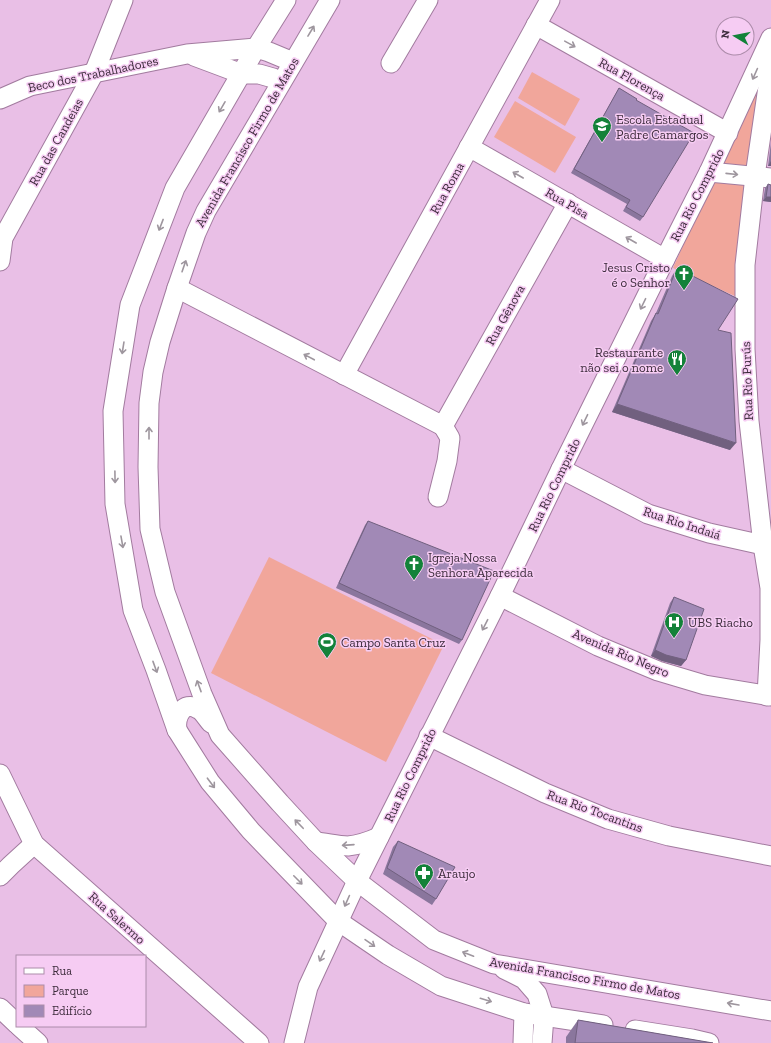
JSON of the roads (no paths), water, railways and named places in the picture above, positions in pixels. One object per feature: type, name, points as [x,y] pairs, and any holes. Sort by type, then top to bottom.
[{"type":"street","name":"Rua das Candeias","points":[[0,261],[3,238],[94,73],[123,0]]},
{"type":"street","points":[[286,0],[256,48],[175,188],[130,305],[113,411],[115,504],[133,610],[177,730],[210,782],[251,831],[338,921],[388,955],[441,986],[524,1013],[692,1039],[709,1043]]},
{"type":"street","name":"Avenida Francisco Firmo de Matos","points":[[330,0],[206,211],[196,233],[177,288],[160,342],[153,372],[149,403],[148,467],[150,529],[165,592],[202,694],[220,735],[316,842],[357,881],[434,940],[494,964],[771,1011]]},
{"type":"street","points":[[391,63],[428,0]]},
{"type":"street","name":"Rua Roma","points":[[344,375],[550,0]]},
{"type":"street","name":"Rua Florença","points":[[536,25],[728,133]]},
{"type":"street","name":"Rua Rio Comprido","points":[[294,1043],[308,987],[338,921],[709,172],[771,38]]},
{"type":"street","name":"Beco dos Trabalhadores","points":[[0,99],[30,86],[187,54],[256,48],[293,62]]},
{"type":"street","points":[[187,54],[242,74],[259,74],[281,82]]},
{"type":"street","name":"Rua Rio Purús","points":[[769,696],[770,588],[763,544],[749,421],[745,349],[745,265],[763,177],[771,66]]},
{"type":"street","name":"Rua Pisa","points":[[469,147],[665,259]]},
{"type":"street","points":[[709,172],[763,177]]},
{"type":"street","name":"Rua Gênova","points":[[443,426],[568,203]]},
{"type":"street","points":[[177,288],[443,426],[450,438],[447,461],[438,497]]},
{"type":"street","name":"Rua Rio Indaiá","points":[[561,469],[648,514],[708,533],[763,544]]},
{"type":"street","name":"Avenida Rio Negro","points":[[500,596],[598,646],[658,671],[706,685],[769,696]]},
{"type":"street","points":[[177,730],[177,720],[180,712],[183,709],[192,706],[199,709],[220,735]]},
{"type":"street","name":"Rua Rio Tocantins","points":[[430,736],[545,793],[608,819],[669,836],[771,856]]},
{"type":"street","name":"Rua Salermo","points":[[0,774],[34,844],[259,1043]]},
{"type":"street","points":[[316,842],[350,846],[379,837]]},
{"type":"street","points":[[4,865],[34,844]]},
{"type":"street","points":[[494,964],[524,979],[537,994],[544,1016],[542,1043]]},
{"type":"street","points":[[0,1008],[16,1023]]},
{"type":"street","points":[[523,1043],[524,1013]]},
{"type":"street","points":[[20,1027],[38,1043]]},
{"type":"place","name":"Escola Estadual Padre Camargos","points":[[602,143]]},
{"type":"place","name":"Jesus Cristo é o Senhor","points":[[684,291]]},
{"type":"place","name":"Restaurante não sei o nome","points":[[677,376]]},
{"type":"place","name":"Igreja Nossa Senhora Aparecida","points":[[414,581]]},
{"type":"place","name":"UBS Riacho","points":[[674,639]]},
{"type":"place","name":"Campo Santa Cruz","points":[[327,659]]},
{"type":"place","name":"Araujo","points":[[424,890]]}]
